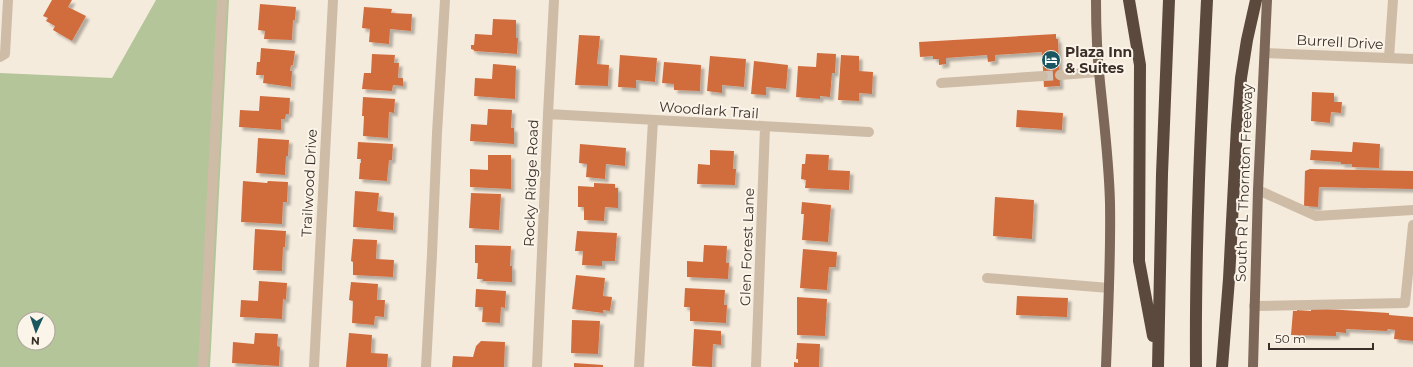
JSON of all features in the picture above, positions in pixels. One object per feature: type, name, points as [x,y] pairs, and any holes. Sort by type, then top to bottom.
[{"type":"highway","points":[[1129,0],[1140,65],[1139,262],[1158,364]]},
{"type":"highway","points":[[1158,364],[1162,174],[1169,0]]},
{"type":"highway","points":[[1196,367],[1195,312],[1200,140],[1207,0]]},
{"type":"highway","points":[[1222,367],[1230,279],[1237,126],[1241,78],[1247,40],[1256,0]]},
{"type":"main road","points":[[1096,0],[1096,30],[1107,146],[1110,202],[1106,367]]},
{"type":"main road","name":"South R L Thornton Freeway","points":[[1253,367],[1258,190],[1267,0]]},
{"type":"street","points":[[0,57],[5,54],[8,0]]},
{"type":"street","points":[[203,367],[222,0]]},
{"type":"street","name":"Trailwood Drive","points":[[314,367],[333,0]]},
{"type":"street","points":[[426,367],[436,133],[445,0]]},
{"type":"street","name":"Rocky Ridge Road","points":[[537,367],[554,0]]},
{"type":"street","points":[[1389,58],[1393,0]]},
{"type":"street","name":"Burrell Drive","points":[[1265,52],[1413,59]]},
{"type":"street","points":[[1060,75],[1099,72]]},
{"type":"street","points":[[941,82],[1043,76]]},
{"type":"street","name":"Woodlark Trail","points":[[548,114],[869,132]]},
{"type":"street","points":[[639,367],[653,120]]},
{"type":"street","name":"Glen Forest Lane","points":[[756,367],[765,127]]},
{"type":"street","points":[[1258,190],[1316,216],[1413,210]]},
{"type":"street","points":[[1254,306],[1406,303],[1413,225]]},
{"type":"street","points":[[987,278],[1109,288]]},
{"type":"green space","points":[[156,0],[229,0],[210,367],[0,367],[0,73],[112,78]]},
{"type":"building","points":[[52,0],[72,0],[68,7],[86,16],[72,41],[53,30],[55,26],[46,21],[48,18],[43,16]]},
{"type":"building","points":[[260,4],[296,7],[295,20],[293,20],[292,40],[264,39],[265,31],[258,30]]},
{"type":"building","points":[[364,7],[392,9],[391,13],[412,14],[411,31],[390,29],[389,44],[369,42],[370,29],[362,28]]},
{"type":"building","points":[[493,19],[516,20],[516,38],[518,38],[517,54],[474,51],[471,49],[471,45],[474,45],[475,34],[492,35]]},
{"type":"building","name":"Plaza Inn & Suites","points":[[1056,34],[1056,39],[1058,39],[1060,86],[1044,87],[1042,52],[995,55],[995,61],[988,62],[987,55],[946,58],[946,64],[939,65],[939,59],[933,59],[933,56],[920,57],[919,42]]},
{"type":"building","points":[[579,35],[600,36],[597,64],[609,65],[608,86],[575,85]]},
{"type":"building","points":[[261,48],[295,51],[293,65],[291,65],[290,71],[292,71],[291,87],[263,83],[264,75],[256,75],[257,62],[260,62]]},
{"type":"building","points":[[817,53],[836,54],[835,73],[832,73],[830,97],[820,96],[820,99],[796,97],[798,66],[816,67]]},
{"type":"building","points":[[372,54],[395,55],[394,63],[399,63],[398,78],[403,78],[403,86],[393,85],[392,91],[362,89],[364,73],[371,73]]},
{"type":"building","points":[[620,55],[657,58],[655,82],[636,80],[636,88],[618,87]]},
{"type":"building","points":[[841,55],[859,56],[859,71],[873,72],[872,94],[859,93],[859,101],[838,100]]},
{"type":"building","points":[[710,56],[746,59],[744,87],[722,85],[722,93],[707,91]]},
{"type":"building","points":[[754,61],[788,65],[786,89],[766,87],[766,95],[751,94]]},
{"type":"building","points":[[664,62],[701,65],[700,91],[674,90],[674,84],[662,83]]},
{"type":"building","points":[[493,64],[516,66],[515,99],[474,96],[475,78],[492,79]]},
{"type":"building","points":[[1312,92],[1334,93],[1334,102],[1342,102],[1341,113],[1331,112],[1330,123],[1311,121]]},
{"type":"building","points":[[260,96],[290,98],[289,114],[286,114],[285,119],[281,119],[281,130],[239,127],[240,110],[259,111]]},
{"type":"building","points":[[363,97],[395,99],[394,113],[389,112],[388,138],[363,136]]},
{"type":"building","points":[[488,109],[512,110],[511,128],[514,128],[514,144],[470,141],[471,124],[487,125]]},
{"type":"building","points":[[1017,110],[1063,113],[1062,130],[1016,127]]},
{"type":"building","points":[[258,138],[289,140],[285,175],[256,173]]},
{"type":"building","points":[[358,142],[393,144],[392,160],[389,160],[387,181],[359,179],[361,159],[357,159]]},
{"type":"building","points":[[1353,142],[1380,144],[1379,168],[1352,167],[1352,164],[1341,164],[1341,162],[1310,160],[1311,150],[1352,152]]},
{"type":"building","points":[[580,144],[626,148],[625,166],[606,164],[605,179],[586,177],[587,164],[579,163]]},
{"type":"building","points":[[710,150],[734,151],[733,169],[736,169],[735,185],[697,184],[698,164],[710,165]]},
{"type":"building","points":[[806,154],[829,155],[828,170],[850,171],[849,190],[805,188],[806,180],[801,179],[802,164],[805,164]]},
{"type":"building","points":[[488,155],[511,155],[511,189],[470,187],[470,169],[488,170]]},
{"type":"building","points":[[1310,169],[1413,171],[1413,189],[1319,187],[1318,207],[1304,206],[1305,171]]},
{"type":"building","points":[[243,181],[267,183],[268,181],[288,182],[287,202],[283,202],[282,224],[241,222]]},
{"type":"building","points":[[594,183],[615,184],[615,188],[618,188],[618,208],[605,207],[604,221],[584,220],[584,207],[578,207],[578,186],[594,187]]},
{"type":"building","points":[[355,191],[379,193],[377,211],[394,213],[393,230],[353,227]]},
{"type":"building","points":[[471,193],[501,194],[499,230],[469,228]]},
{"type":"building","points":[[995,197],[1034,200],[1032,239],[993,236]]},
{"type":"building","points":[[802,202],[831,205],[828,242],[802,240],[804,214],[801,214]]},
{"type":"building","points":[[255,229],[286,231],[285,247],[283,247],[282,271],[253,270]]},
{"type":"building","points":[[577,231],[617,233],[615,261],[602,261],[602,266],[582,265],[583,251],[575,251]]},
{"type":"building","points":[[353,239],[377,240],[376,259],[394,260],[393,277],[353,275],[353,262],[351,261]]},
{"type":"building","points":[[475,245],[511,246],[510,266],[512,266],[512,282],[483,281],[483,279],[477,279],[478,263],[475,263]]},
{"type":"building","points":[[704,245],[727,246],[726,263],[729,263],[728,279],[687,277],[687,261],[703,262]]},
{"type":"building","points":[[803,249],[837,252],[836,267],[829,267],[827,290],[800,288]]},
{"type":"building","points":[[576,275],[605,278],[603,296],[612,297],[610,311],[603,310],[603,313],[572,309]]},
{"type":"building","points":[[259,281],[287,283],[286,300],[283,299],[282,319],[240,317],[241,300],[258,301]]},
{"type":"building","points":[[351,282],[378,284],[377,300],[385,300],[384,317],[375,316],[374,325],[352,323],[353,301],[349,300]]},
{"type":"building","points":[[685,288],[725,290],[724,305],[727,305],[726,323],[690,321],[690,307],[684,307]]},
{"type":"building","points":[[476,289],[506,291],[505,308],[501,307],[500,323],[482,322],[483,307],[475,307]]},
{"type":"building","points":[[1017,296],[1068,298],[1067,317],[1016,315]]},
{"type":"building","points":[[797,297],[827,299],[825,336],[797,335]]},
{"type":"building","points":[[1311,308],[1389,313],[1389,315],[1413,317],[1413,341],[1394,339],[1395,330],[1388,329],[1387,331],[1346,329],[1346,333],[1336,332],[1336,336],[1291,335],[1293,311],[1311,311]]},
{"type":"building","points":[[572,320],[600,321],[598,354],[571,353]]},
{"type":"building","points":[[694,329],[721,331],[721,345],[713,344],[712,367],[692,366]]},
{"type":"building","points":[[255,333],[278,334],[277,346],[280,347],[279,366],[232,363],[233,342],[254,344]]},
{"type":"building","points":[[349,333],[372,335],[371,353],[388,354],[387,367],[346,367]]},
{"type":"building","points":[[481,341],[505,342],[504,367],[452,367],[453,356],[473,357],[476,346]]},
{"type":"building","points":[[797,343],[820,344],[819,367],[794,367],[794,362],[798,363],[798,359],[796,359]]},
{"type":"building","points":[[574,363],[603,365],[603,367],[574,367]]},
{"type":"tunnel","points":[[1043,76],[1060,75]]},
{"type":"place","name":"Plaza Inn & Suites","points":[[1051,60]]}]
